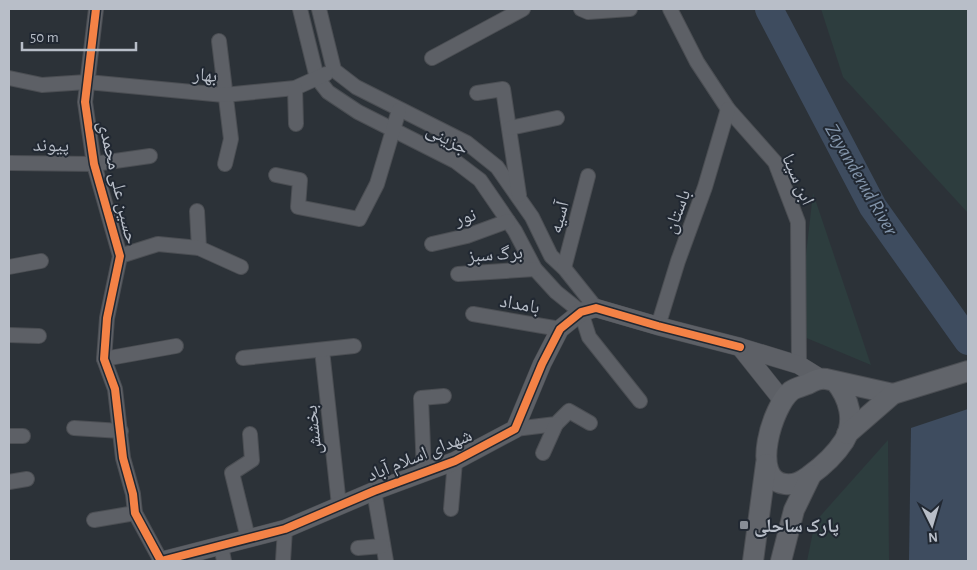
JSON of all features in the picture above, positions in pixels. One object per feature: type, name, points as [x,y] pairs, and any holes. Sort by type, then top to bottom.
[{"type":"main road","points":[[766,464],[771,476],[781,483],[792,485],[801,482],[828,461],[848,434],[893,394],[968,371]]},
{"type":"main road","points":[[828,380],[843,391],[848,405],[850,420],[848,434]]},
{"type":"main road","points":[[753,561],[769,431],[783,401],[791,391],[828,380],[893,394]]},
{"type":"main road","points":[[781,561],[794,510],[810,475]]},
{"type":"street","name":"حسین علی محمدی","points":[[96,9],[85,102],[94,164],[120,256],[108,318],[104,359],[115,388],[123,458],[133,494],[135,513],[161,561]]},
{"type":"street","name":"جزینی","points":[[300,9],[318,78],[328,92],[358,112],[455,161],[480,180],[508,221],[536,269],[556,292],[588,310]]},
{"type":"street","points":[[319,9],[334,70],[356,87],[399,110],[467,142],[497,167],[532,217],[551,256],[564,268],[588,310],[590,337],[640,401]]},
{"type":"street","points":[[432,58],[523,9]]},
{"type":"street","points":[[581,9],[588,12],[630,9]]},
{"type":"street","name":"ابن سینا","points":[[670,9],[697,62],[728,109],[775,162],[798,222],[799,365]]},
{"type":"street","points":[[219,41],[224,95],[231,139],[224,164]]},
{"type":"street","name":"بهار","points":[[9,78],[42,85],[87,82],[224,95],[295,88],[334,70]]},
{"type":"street","points":[[295,88],[296,124]]},
{"type":"street","points":[[477,93],[503,89],[519,197]]},
{"type":"street","name":"باستان","points":[[658,326],[678,261],[705,187],[728,109]]},
{"type":"street","points":[[276,175],[300,180],[298,207],[359,219],[377,184],[399,110]]},
{"type":"street","points":[[510,128],[558,118]]},
{"type":"street","points":[[455,161],[467,142]]},
{"type":"street","name":"پیوند","points":[[10,162],[94,164],[150,156]]},
{"type":"street","name":"آسیه","points":[[564,268],[588,176]]},
{"type":"street","points":[[197,212],[199,248]]},
{"type":"street","name":"نور","points":[[432,244],[467,236],[508,221]]},
{"type":"street","points":[[120,256],[158,244],[199,248],[241,267]]},
{"type":"street","points":[[9,268],[41,261]]},
{"type":"street","name":"برگ سبز","points":[[458,274],[536,269]]},
{"type":"street","points":[[556,424],[515,429],[542,364],[560,329],[588,310],[740,346],[799,365],[828,380]]},
{"type":"street","name":"بامداد","points":[[472,314],[560,329]]},
{"type":"street","points":[[9,335],[39,336]]},
{"type":"street","points":[[104,359],[176,346]]},
{"type":"street","points":[[243,358],[354,346]]},
{"type":"street","points":[[740,346],[783,401]]},
{"type":"street","name":"بخشش","points":[[322,350],[339,506]]},
{"type":"street","points":[[424,472],[421,398],[444,396]]},
{"type":"street","points":[[543,454],[556,424],[569,411],[590,422]]},
{"type":"street","points":[[74,428],[121,431]]},
{"type":"street","name":"شهدای اسلام آباد","points":[[161,561],[222,554],[248,538],[285,529],[374,490],[455,461],[515,429]]},
{"type":"street","points":[[248,538],[232,473],[252,460],[250,434]]},
{"type":"street","points":[[451,509],[455,461]]},
{"type":"street","points":[[9,482],[27,479]]},
{"type":"street","points":[[374,490],[386,561]]},
{"type":"street","points":[[94,520],[135,513]]},
{"type":"street","points":[[283,561],[285,529]]},
{"type":"street","points":[[358,548],[382,546]]},
{"type":"shaded area","points":[[821,9],[968,9],[968,213],[843,77]]},
{"type":"shaded area","points":[[813,193],[871,365],[797,334]]},
{"type":"shaded area","points":[[888,440],[889,561],[807,561],[815,522]]},
{"type":"water","points":[[968,409],[968,561],[909,561],[911,428]]},
{"type":"waterway","name":"Zayanderud River","points":[[769,9],[873,207],[968,341]]},
{"type":"cycle path","points":[[96,9],[85,102],[94,164],[120,256],[107,318],[104,359],[115,389],[123,458],[133,494],[135,513],[161,561]]},
{"type":"cycle path","points":[[161,561],[285,529],[374,491],[455,461],[515,429],[542,364],[560,329],[581,312],[596,308],[740,347]]},
{"type":"place","name":"پارک ساحلی","points":[[744,525]]}]
